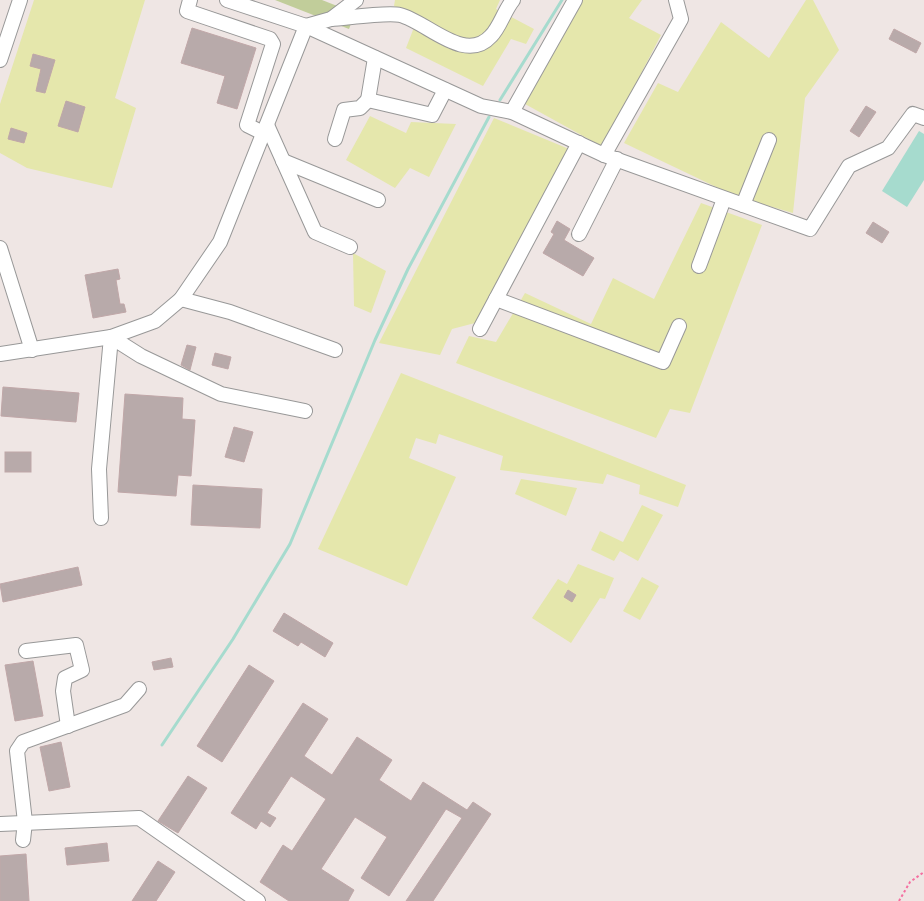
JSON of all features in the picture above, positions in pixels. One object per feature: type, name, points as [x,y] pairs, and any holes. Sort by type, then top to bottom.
[{"type":"street","points":[[0,60],[20,0]]},
{"type":"street","points":[[190,0],[186,11],[270,39],[273,44],[247,125],[265,129],[283,161],[314,232],[350,247]]},
{"type":"street","points":[[227,0],[306,26],[481,106],[512,112],[610,157],[810,229],[849,166],[888,148],[913,114],[924,118]]},
{"type":"street","points":[[331,19],[356,0]]},
{"type":"street","points":[[306,26],[331,19],[400,15],[462,46],[479,43],[491,36],[505,10],[513,0]]},
{"type":"street","points":[[512,112],[574,0]]},
{"type":"street","points":[[579,234],[610,157],[681,19],[676,0]]},
{"type":"street","points":[[0,354],[111,337],[155,321],[181,300],[220,242],[306,26]]},
{"type":"street","points":[[335,139],[344,110],[360,108],[368,100],[375,58]]},
{"type":"street","points":[[368,100],[432,115],[445,90]]},
{"type":"street","points":[[743,205],[769,140]]},
{"type":"street","points":[[480,329],[580,143]]},
{"type":"street","points":[[283,161],[378,200]]},
{"type":"street","points":[[699,266],[724,199]]},
{"type":"street","points":[[0,248],[32,350]]},
{"type":"street","points":[[496,299],[663,362],[679,326]]},
{"type":"street","points":[[181,300],[230,312],[335,350]]},
{"type":"street","points":[[111,337],[141,356],[221,394],[305,411]]},
{"type":"street","points":[[101,518],[99,469],[111,337]]},
{"type":"street","points":[[26,651],[76,646],[82,670],[66,678],[63,691],[68,726]]},
{"type":"street","points":[[23,840],[25,822],[17,752],[23,742],[125,705],[139,689]]},
{"type":"street","points":[[0,824],[138,818],[258,901]]},
{"type":"path","points":[[899,901],[910,882],[924,872]]},
{"type":"shaded area","points":[[34,0],[145,0],[115,98],[136,108],[112,188],[27,168],[0,153],[0,104]]},
{"type":"shaded area","points":[[275,0],[322,0],[355,13],[349,29]]},
{"type":"shaded area","points":[[395,0],[500,0],[496,9],[534,29],[526,44],[511,39],[483,86],[406,48],[418,17],[394,6]]},
{"type":"shaded area","points":[[581,0],[642,0],[629,18],[661,35],[603,147],[525,104]]},
{"type":"shaded area","points":[[806,0],[813,0],[839,50],[805,98],[793,213],[735,196],[624,143],[658,83],[678,92],[721,22],[769,58]]},
{"type":"shaded area","points":[[370,116],[406,133],[411,122],[456,124],[429,177],[410,168],[395,188],[346,160]]},
{"type":"shaded area","points":[[494,118],[569,149],[475,323],[452,329],[440,355],[379,343]]},
{"type":"shaded area","points":[[919,131],[924,134],[924,180],[907,207],[882,191]]},
{"type":"shaded area","points":[[701,203],[762,225],[690,413],[670,409],[656,438],[456,363],[469,336],[496,342],[525,293],[591,324],[613,278],[654,299]]},
{"type":"shaded area","points":[[353,253],[386,271],[371,313],[354,306]]},
{"type":"shaded area","points":[[401,373],[686,485],[678,507],[639,494],[640,485],[607,474],[603,484],[500,470],[503,456],[439,434],[436,444],[416,438],[409,458],[456,477],[407,586],[318,549]]},
{"type":"shaded area","points":[[521,479],[577,488],[566,516],[515,494]]},
{"type":"shaded area","points":[[642,505],[663,515],[638,561],[620,551],[614,561],[591,550],[600,531],[623,542]]},
{"type":"shaded area","points":[[578,564],[614,578],[605,599],[600,598],[571,643],[532,618],[558,579],[567,584]]},
{"type":"shaded area","points":[[642,577],[659,586],[640,620],[623,611]]},
{"type":"building","points":[[192,28],[256,48],[237,109],[217,103],[225,76],[181,63]]},
{"type":"building","points":[[894,29],[921,43],[916,53],[889,39]]},
{"type":"building","points":[[33,54],[55,60],[45,93],[36,91],[41,69],[30,66]]},
{"type":"building","points":[[66,101],[85,107],[78,132],[58,126]]},
{"type":"building","points":[[866,106],[876,112],[859,137],[850,131]]},
{"type":"building","points":[[11,128],[27,133],[24,143],[8,139]]},
{"type":"building","points":[[557,221],[570,229],[564,240],[594,258],[583,276],[543,253],[554,234],[551,232]]},
{"type":"building","points":[[873,222],[889,232],[882,243],[866,233]]},
{"type":"building","points":[[118,269],[120,279],[116,280],[120,304],[124,304],[126,312],[93,318],[85,275]]},
{"type":"building","points":[[187,345],[196,347],[190,370],[181,365]]},
{"type":"building","points":[[215,353],[231,357],[228,369],[212,365]]},
{"type":"building","points":[[3,387],[79,393],[76,422],[1,416]]},
{"type":"building","points":[[125,394],[183,398],[182,419],[195,420],[191,476],[178,475],[176,496],[118,492]]},
{"type":"building","points":[[234,427],[253,432],[244,462],[225,457]]},
{"type":"building","points":[[5,452],[31,452],[31,472],[5,472]]},
{"type":"building","points":[[193,485],[262,489],[260,528],[191,525]]},
{"type":"building","points":[[78,567],[82,585],[3,602],[0,584]]},
{"type":"building","points":[[568,590],[576,595],[572,602],[564,597]]},
{"type":"building","points":[[284,613],[333,643],[325,657],[301,642],[298,646],[273,631]]},
{"type":"building","points":[[171,658],[173,667],[154,670],[152,662]]},
{"type":"building","points":[[33,661],[43,716],[15,721],[5,665]]},
{"type":"building","points":[[249,665],[274,681],[222,762],[197,746]]},
{"type":"building","points":[[303,703],[328,719],[304,756],[332,775],[357,737],[392,760],[379,780],[411,801],[423,782],[467,810],[473,802],[491,814],[433,901],[406,901],[462,818],[446,809],[389,896],[361,878],[387,837],[355,817],[321,869],[354,890],[348,901],[289,901],[260,882],[283,845],[292,851],[326,799],[291,776],[267,813],[276,818],[270,827],[261,821],[256,829],[231,813]]},
{"type":"building","points":[[61,742],[70,787],[49,791],[40,747]]},
{"type":"building","points":[[188,776],[207,788],[178,833],[158,821]]},
{"type":"building","points":[[107,843],[109,861],[67,865],[65,848]]},
{"type":"building","points":[[26,854],[29,901],[0,901],[0,856]]},
{"type":"building","points":[[158,861],[175,872],[156,901],[132,901]]},
{"type":"waterway","points":[[500,100],[562,0]]},
{"type":"waterway","points":[[162,745],[233,639],[290,544],[375,340],[408,269],[489,117]]}]
